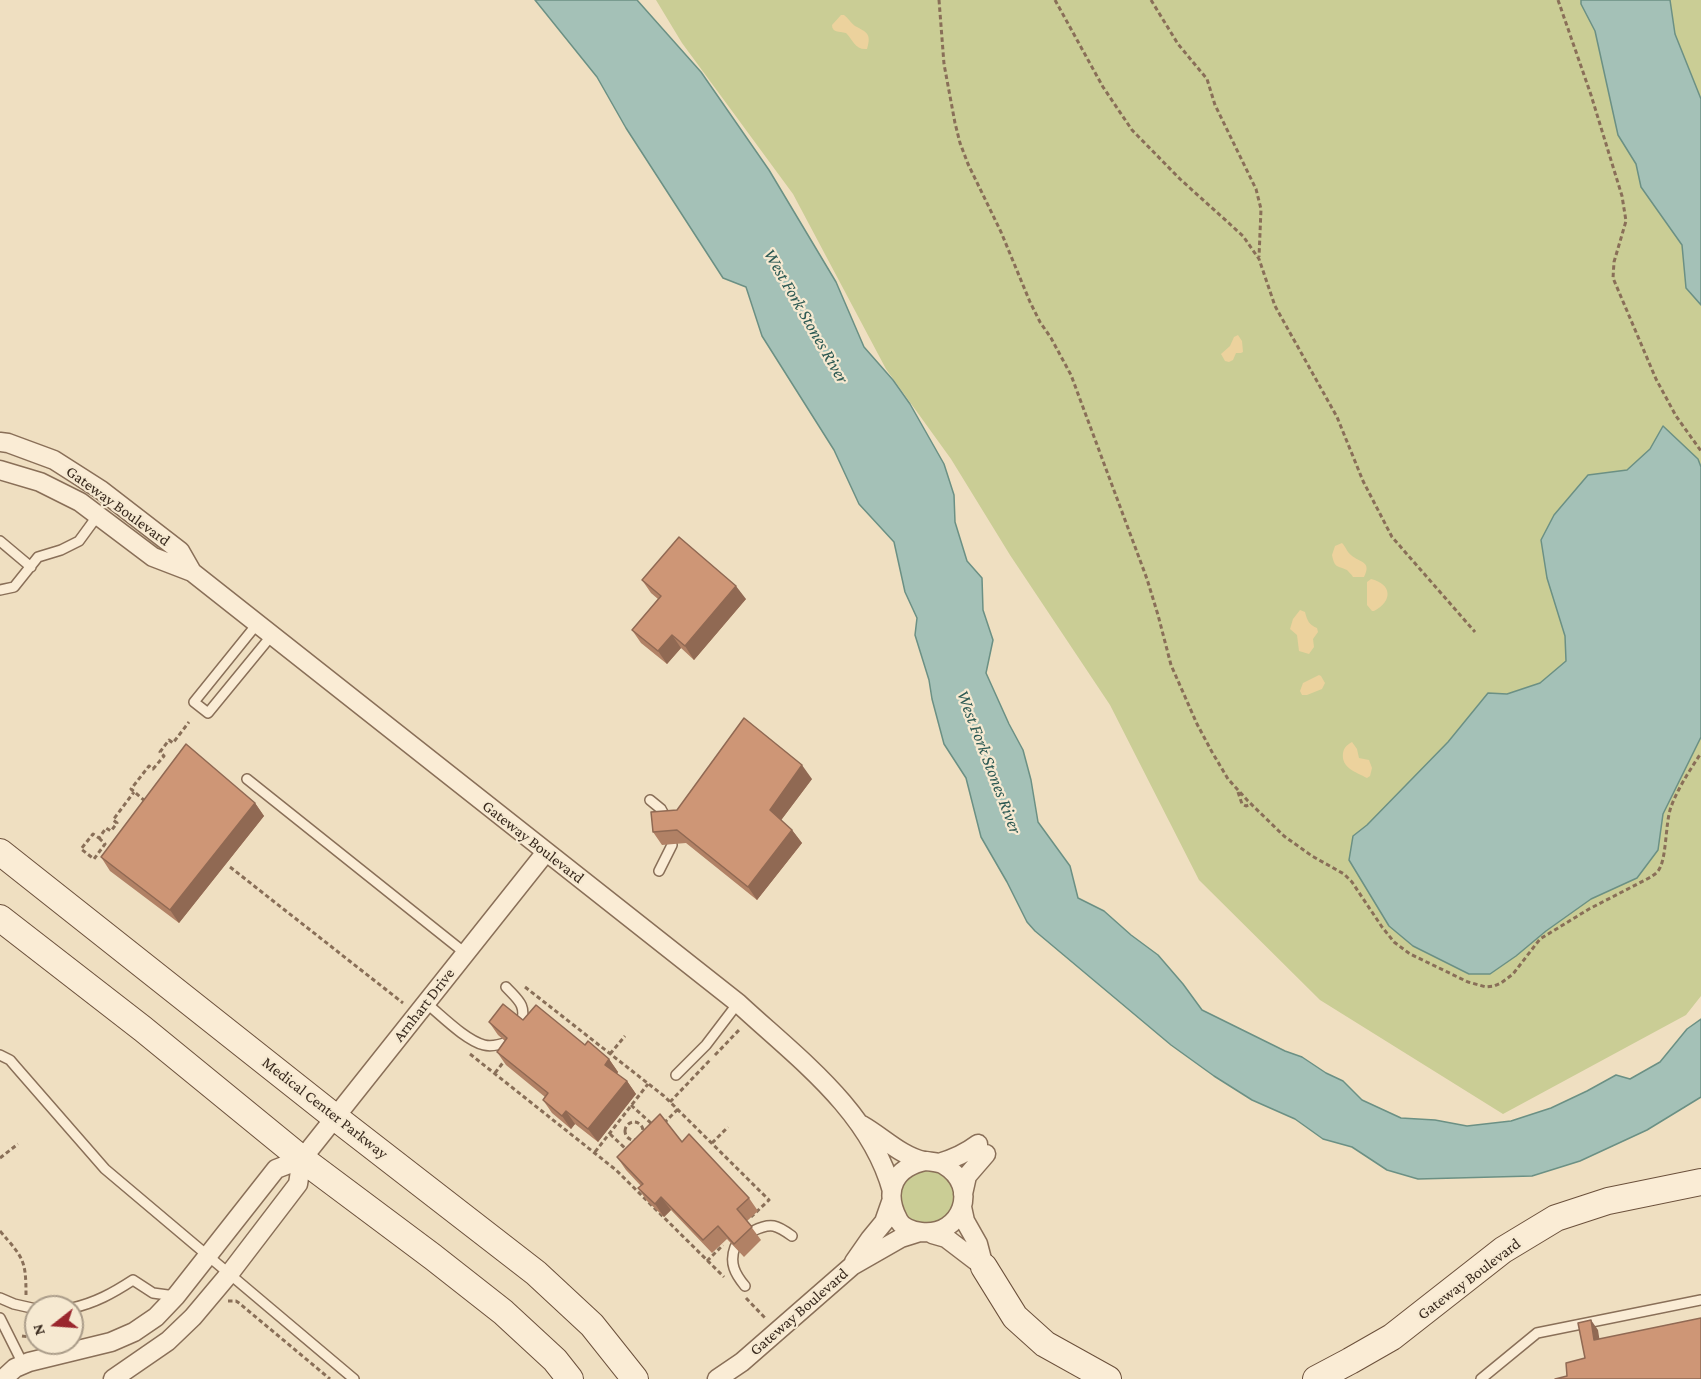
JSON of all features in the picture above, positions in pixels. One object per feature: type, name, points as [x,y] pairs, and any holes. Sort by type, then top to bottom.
[{"type":"main road","name":"Medical Center Parkway","points":[[0,852],[536,1273],[592,1325],[635,1379]]},
{"type":"main road","points":[[0,918],[143,1029],[302,1159],[503,1312],[555,1360],[570,1379]]},
{"type":"main road","name":"Gateway Boulevard","points":[[1316,1379],[1392,1337],[1503,1250],[1556,1218],[1608,1202],[1701,1182]]},
{"type":"main road","points":[[984,1267],[1015,1317],[1045,1344],[1108,1379]]},
{"type":"street","name":"Gateway Boulevard","points":[[0,442],[54,460],[100,490],[180,551],[192,572]]},
{"type":"street","name":"Gateway Boulevard","points":[[0,470],[40,482],[80,502],[153,557],[192,572],[738,1003],[821,1080],[862,1125]]},
{"type":"street","name":"Arnhart Drive","points":[[3,1379],[23,1364],[98,1346],[121,1338],[156,1317],[176,1296],[276,1169],[302,1159],[546,852]]},
{"type":"street","points":[[862,1125],[905,1154],[915,1159],[946,1166],[955,1174],[960,1181],[965,1221],[978,1244],[984,1267]]},
{"type":"street","points":[[862,1125],[882,1164],[899,1222],[914,1232],[946,1238],[984,1267]]},
{"type":"street","points":[[982,1149],[967,1176],[960,1214],[948,1227],[901,1238],[852,1266],[884,1222],[896,1178],[903,1170],[913,1163],[952,1159],[967,1152],[982,1149]]},
{"type":"street","name":"Arnhart Drive","points":[[113,1379],[178,1333],[193,1317],[298,1184],[302,1159]]},
{"type":"street","name":"Gateway Boulevard","points":[[717,1379],[742,1362],[852,1266]]},
{"type":"lane","points":[[0,590],[14,587],[38,557],[61,550],[79,541],[98,515]]},
{"type":"lane","points":[[0,541],[31,567]]},
{"type":"lane","points":[[257,624],[194,702],[208,713],[272,635]]},
{"type":"lane","points":[[247,779],[465,953]]},
{"type":"lane","points":[[650,800],[661,809],[669,825]]},
{"type":"lane","points":[[659,871],[672,844]]},
{"type":"lane","points":[[506,987],[520,1001],[524,1014],[521,1024]]},
{"type":"lane","points":[[426,1003],[466,1036],[482,1045],[496,1046],[507,1042]]},
{"type":"lane","points":[[676,1075],[706,1045],[738,1003]]},
{"type":"lane","points":[[0,1055],[10,1060],[105,1169],[354,1379]]},
{"type":"lane","points":[[753,1231],[764,1225],[778,1226],[792,1236]]},
{"type":"lane","points":[[735,1248],[732,1256],[734,1272],[742,1289]]},
{"type":"lane","points":[[84,1305],[103,1298],[134,1280],[153,1293],[176,1296]]},
{"type":"lane","points":[[0,1298],[24,1306]]},
{"type":"lane","points":[[1481,1379],[1537,1333],[1701,1300]]},
{"type":"lane","points":[[0,1313],[14,1304]]},
{"type":"lane","points":[[0,1318],[23,1364]]},
{"type":"path","points":[[939,0],[944,64],[954,123],[964,153],[1001,232],[1030,302],[1071,375],[1147,579],[1171,665],[1212,753],[1228,779],[1278,831],[1296,845],[1344,874],[1394,942],[1410,954],[1468,982],[1486,987],[1494,986],[1513,974],[1540,939],[1589,909],[1651,878],[1658,871],[1662,864],[1669,813],[1675,796],[1701,753]]},
{"type":"path","points":[[1055,0],[1103,87],[1132,130],[1180,179],[1243,236],[1259,259],[1275,306],[1336,417],[1363,481],[1392,537],[1475,632]]},
{"type":"path","points":[[1151,0],[1178,44],[1207,79],[1215,105],[1256,189],[1261,209],[1259,259]]},
{"type":"path","points":[[1558,0],[1591,94],[1622,195],[1626,221],[1614,262],[1613,278],[1656,379],[1676,416],[1701,451]]},
{"type":"path","points":[[148,803],[131,789],[149,766],[153,769],[164,756],[160,752],[169,740],[173,743],[189,722]]},
{"type":"path","points":[[99,838],[106,828],[111,831],[117,823],[113,820],[134,792]]},
{"type":"path","points":[[93,834],[99,838],[105,844],[94,859],[81,849],[93,834]]},
{"type":"path","points":[[230,867],[403,1003]]},
{"type":"path","points":[[525,987],[670,1102],[769,1200],[746,1223]]},
{"type":"path","points":[[670,1102],[740,1029]]},
{"type":"path","points":[[610,1054],[625,1036]]},
{"type":"path","points":[[468,1052],[616,1170],[726,1278]]},
{"type":"path","points":[[495,1073],[508,1056]]},
{"type":"path","points":[[595,1152],[648,1084]]},
{"type":"path","points":[[631,1105],[658,1129],[678,1109]]},
{"type":"path","points":[[639,1124],[645,1118]]},
{"type":"path","points":[[619,1120],[626,1126]]},
{"type":"path","points":[[632,1122],[639,1124],[643,1130],[640,1137],[633,1140],[627,1138],[626,1126],[632,1122]]},
{"type":"path","points":[[712,1143],[728,1127]]},
{"type":"path","points":[[609,1134],[633,1155]]},
{"type":"path","points":[[640,1137],[645,1142]]},
{"type":"path","points":[[622,1144],[627,1138]]},
{"type":"path","points":[[0,1158],[18,1144]]},
{"type":"path","points":[[0,1232],[17,1251],[25,1265],[26,1295]]},
{"type":"path","points":[[707,1261],[730,1238]]},
{"type":"path","points":[[742,1289],[768,1320]]},
{"type":"path","points":[[223,1304],[231,1300],[239,1303],[330,1379]]},
{"type":"green space","points":[[656,0],[1701,0],[1701,996],[1686,1015],[1503,1114],[1320,1000],[1199,880],[1110,705],[1010,555],[951,459],[886,369],[793,194],[682,43]]},
{"type":"green space","points":[[925,1168],[944,1174],[956,1190],[954,1209],[944,1222],[914,1224],[903,1212],[899,1201],[908,1175]]},
{"type":"sand","points":[[841,15],[867,34],[869,40],[867,49],[857,46],[846,33],[833,29],[832,25]]},
{"type":"sand","points":[[1238,335],[1242,341],[1243,352],[1236,353],[1233,360],[1229,362],[1225,361],[1221,354]]},
{"type":"sand","points":[[1342,543],[1354,558],[1366,565],[1364,577],[1353,577],[1347,570],[1335,565],[1332,555],[1335,546]]},
{"type":"sand","points":[[1371,579],[1383,585],[1388,593],[1384,602],[1374,611],[1367,605],[1367,582]]},
{"type":"sand","points":[[1300,610],[1305,612],[1309,622],[1317,628],[1318,632],[1313,639],[1314,647],[1309,654],[1299,651],[1297,635],[1290,629],[1293,619]]},
{"type":"sand","points":[[1319,675],[1325,683],[1322,689],[1302,695],[1300,691],[1303,683]]},
{"type":"sand","points":[[1352,742],[1359,758],[1369,760],[1372,768],[1367,778],[1350,769],[1344,762],[1344,749]]},
{"type":"water","name":"West Fork Stones River","points":[[535,0],[637,0],[701,72],[769,170],[836,282],[864,347],[893,380],[910,404],[944,464],[954,495],[955,522],[967,561],[982,578],[983,610],[993,640],[986,673],[1023,750],[1038,822],[1070,866],[1078,898],[1104,911],[1158,955],[1202,1010],[1285,1051],[1302,1057],[1343,1081],[1362,1100],[1401,1118],[1435,1120],[1467,1126],[1511,1121],[1551,1108],[1616,1075],[1630,1079],[1660,1062],[1687,1029],[1701,1019],[1701,1097],[1647,1130],[1580,1161],[1532,1176],[1418,1179],[1387,1170],[1352,1147],[1323,1139],[1295,1119],[1252,1100],[1214,1076],[1171,1045],[1035,931],[1027,922],[981,837],[966,778],[944,744],[929,680],[915,635],[917,618],[905,592],[894,542],[859,504],[834,450],[762,336],[746,287],[723,278],[626,128],[597,77]]},
{"type":"water","points":[[1581,0],[1670,0],[1675,34],[1701,99],[1701,305],[1686,288],[1682,245],[1641,187],[1636,164],[1618,135],[1595,31]]},
{"type":"water","points":[[1663,426],[1698,459],[1701,467],[1701,737],[1663,814],[1658,850],[1637,878],[1591,899],[1490,974],[1469,974],[1413,946],[1389,926],[1349,860],[1353,836],[1367,825],[1448,742],[1488,693],[1507,694],[1540,683],[1566,661],[1565,636],[1547,578],[1541,540],[1554,515],[1588,475],[1627,470],[1650,449]]},
{"type":"building","points":[[679,537],[736,586],[685,646],[672,635],[658,651],[632,630],[661,596],[642,580]]},
{"type":"building","points":[[744,718],[802,765],[770,810],[792,830],[748,887],[677,830],[653,832],[651,812],[677,810]]},
{"type":"building","points":[[186,744],[255,803],[170,910],[101,857]]},
{"type":"building","points":[[503,1004],[523,1020],[536,1005],[585,1045],[588,1041],[609,1059],[605,1065],[627,1081],[588,1129],[566,1111],[562,1116],[543,1100],[548,1093],[497,1052],[507,1038],[489,1022]]},
{"type":"building","points":[[660,1114],[682,1142],[689,1134],[749,1198],[737,1209],[752,1227],[734,1244],[718,1226],[703,1240],[661,1197],[655,1204],[638,1188],[643,1184],[617,1157]]},
{"type":"building","points":[[1701,1318],[1701,1379],[1555,1379],[1567,1376],[1566,1363],[1585,1358],[1578,1323],[1591,1320],[1594,1340]]}]
